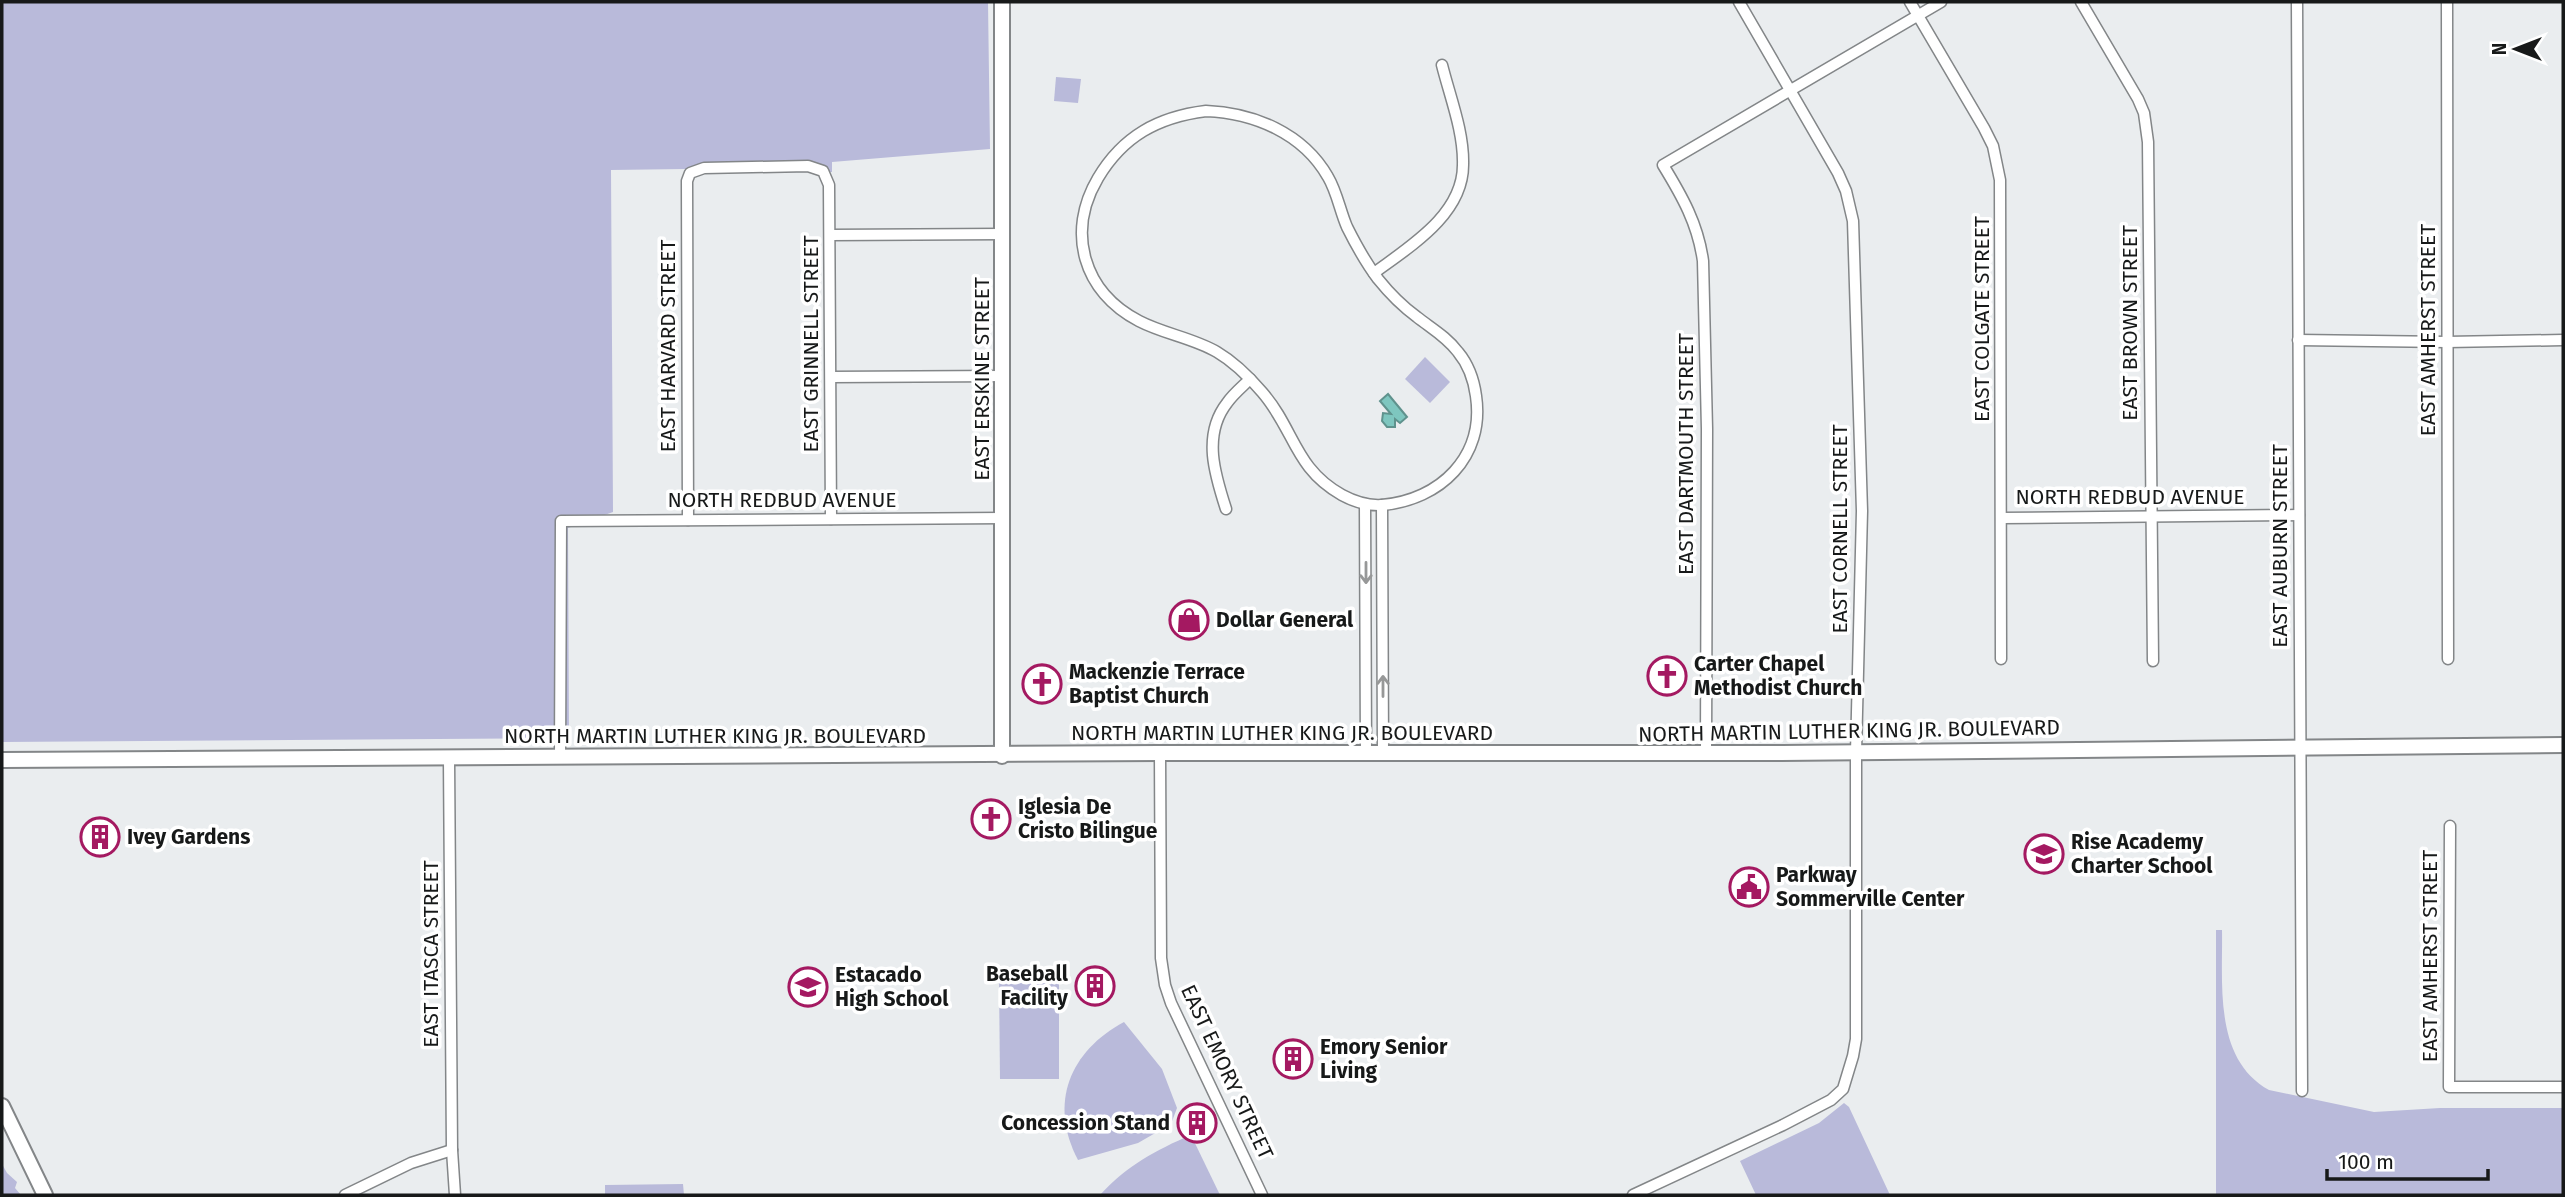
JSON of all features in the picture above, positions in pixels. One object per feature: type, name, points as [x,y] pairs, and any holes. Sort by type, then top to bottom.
[{"type":"main road","name":"EAST ERSKINE STREET","points":[[1002,2],[1002,756]]},
{"type":"main road","name":"NORTH MARTIN LUTHER KING JR. BOULEVARD","points":[[2,760],[1160,753],[1383,755],[2563,745]]},
{"type":"main road","points":[[2,1106],[45,1195]]},
{"type":"street","name":"EAST CORNELL STREET","points":[[1633,1195],[1830,1100],[1843,1089],[1856,1039],[1856,752],[1862,511],[1853,221],[1846,191],[1838,173],[1739,2]]},
{"type":"street","name":"EAST COLGATE STREET","points":[[1910,2],[1984,128],[1998,163],[2001,216],[2001,659]]},
{"type":"street","points":[[1790,90],[1941,2]]},
{"type":"street","name":"EAST BROWN STREET","points":[[2081,2],[2138,99],[2147,124],[2153,661]]},
{"type":"street","name":"EAST AUBURN STREET","points":[[2297,2],[2302,1091]]},
{"type":"street","name":"EAST AMHERST STREET","points":[[2446,2],[2448,659]]},
{"type":"street","points":[[1374,273],[1431,228],[1451,203],[1462,179],[1462,146],[1442,65]]},
{"type":"street","name":"EAST DARTMOUTH STREET","points":[[1706,753],[1707,429],[1703,261],[1692,216],[1663,165],[1790,90]]},
{"type":"street","points":[[1206,111],[1235,114],[1267,124],[1301,146],[1327,175],[1347,227],[1374,273],[1402,305],[1459,353],[1472,379],[1477,407],[1472,441],[1452,474],[1420,497],[1382,505],[1366,505],[1332,489],[1312,472],[1301,458],[1278,414],[1250,379],[1221,354],[1133,318],[1095,282],[1083,251],[1083,223],[1092,189],[1119,148],[1144,130],[1188,113],[1206,111]]},
{"type":"street","name":"EAST HARVARD STREET","points":[[688,520],[686,188],[690,173],[704,168],[808,166],[823,171]]},
{"type":"street","name":"EAST GRINNELL STREET","points":[[823,171],[829,185],[831,519]]},
{"type":"street","points":[[830,235],[1003,234]]},
{"type":"street","points":[[2298,340],[2563,340]]},
{"type":"street","points":[[831,377],[1003,376]]},
{"type":"street","points":[[1226,509],[1213,467],[1214,430],[1227,402],[1250,379]]},
{"type":"street","points":[[1366,505],[1366,755]]},
{"type":"street","points":[[1382,505],[1383,755]]},
{"type":"street","name":"NORTH REDBUD AVENUE","points":[[2002,518],[2299,515]]},
{"type":"street","name":"NORTH REDBUD AVENUE","points":[[560,758],[561,521],[1004,518]]},
{"type":"street","name":"EAST EMORY STREET","points":[[1160,753],[1161,958],[1165,985],[1171,1003],[1262,1195]]},
{"type":"street","name":"EAST ITASCA STREET","points":[[449,759],[452,1150]]},
{"type":"street","name":"EAST AMHERST STREET","points":[[2450,826],[2449,1087],[2563,1087]]},
{"type":"street","points":[[345,1195],[411,1163],[452,1150],[456,1195]]},
{"type":"shaded area","points":[[2,2],[988,2],[990,149],[832,162],[832,172],[685,173],[685,169],[611,170],[613,512],[568,528],[569,738],[2,742]]},
{"type":"shaded area","points":[[1056,77],[1081,79],[1078,103],[1054,101]]},
{"type":"shaded area","points":[[1425,357],[1450,382],[1430,403],[1405,379]]},
{"type":"shaded area","points":[[1388,394],[1407,417],[1400,423],[1395,419],[1395,427],[1387,427],[1382,421],[1383,413],[1391,414],[1380,401]]},
{"type":"shaded area","points":[[2216,930],[2222,930],[2223,996],[2230,1040],[2238,1059],[2251,1076],[2269,1090],[2374,1112],[2440,1108],[2563,1108],[2563,1195],[2216,1195]]},
{"type":"shaded area","points":[[999,977],[1059,977],[1059,1079],[1000,1079]]},
{"type":"shaded area","points":[[1124,1022],[1162,1069],[1177,1108],[1171,1124],[1138,1143],[1078,1160],[1069,1139],[1065,1118],[1065,1099],[1070,1081],[1078,1063],[1090,1048]]},
{"type":"shaded area","points":[[1844,1103],[1849,1107],[1890,1195],[1756,1195],[1740,1161],[1819,1123]]},
{"type":"shaded area","points":[[1191,1135],[1220,1195],[1100,1195],[1142,1160]]},
{"type":"shaded area","points":[[2,1164],[17,1182],[15,1188],[21,1195],[2,1195]]},
{"type":"shaded area","points":[[683,1184],[684,1195],[605,1195],[605,1185]]},
{"type":"place","name":"Dollar General","points":[[1189,620]]},
{"type":"place","name":"Carter Chapel Methodist Church","points":[[1667,676]]},
{"type":"place","name":"Mackenzie Terrace Baptist Church","points":[[1042,684]]},
{"type":"place","name":"Iglesia De Cristo Bilingue","points":[[991,819]]},
{"type":"place","name":"Ivey Gardens","points":[[100,837]]},
{"type":"place","name":"Rise Academy Charter School","points":[[2044,854]]},
{"type":"place","name":"Parkway Sommerville Center","points":[[1749,887]]},
{"type":"place","name":"Baseball Facility","points":[[1095,986]]},
{"type":"place","name":"Estacado High School","points":[[808,987]]},
{"type":"place","name":"Emory Senior Living","points":[[1293,1059]]},
{"type":"place","name":"Concession Stand","points":[[1197,1123]]}]
